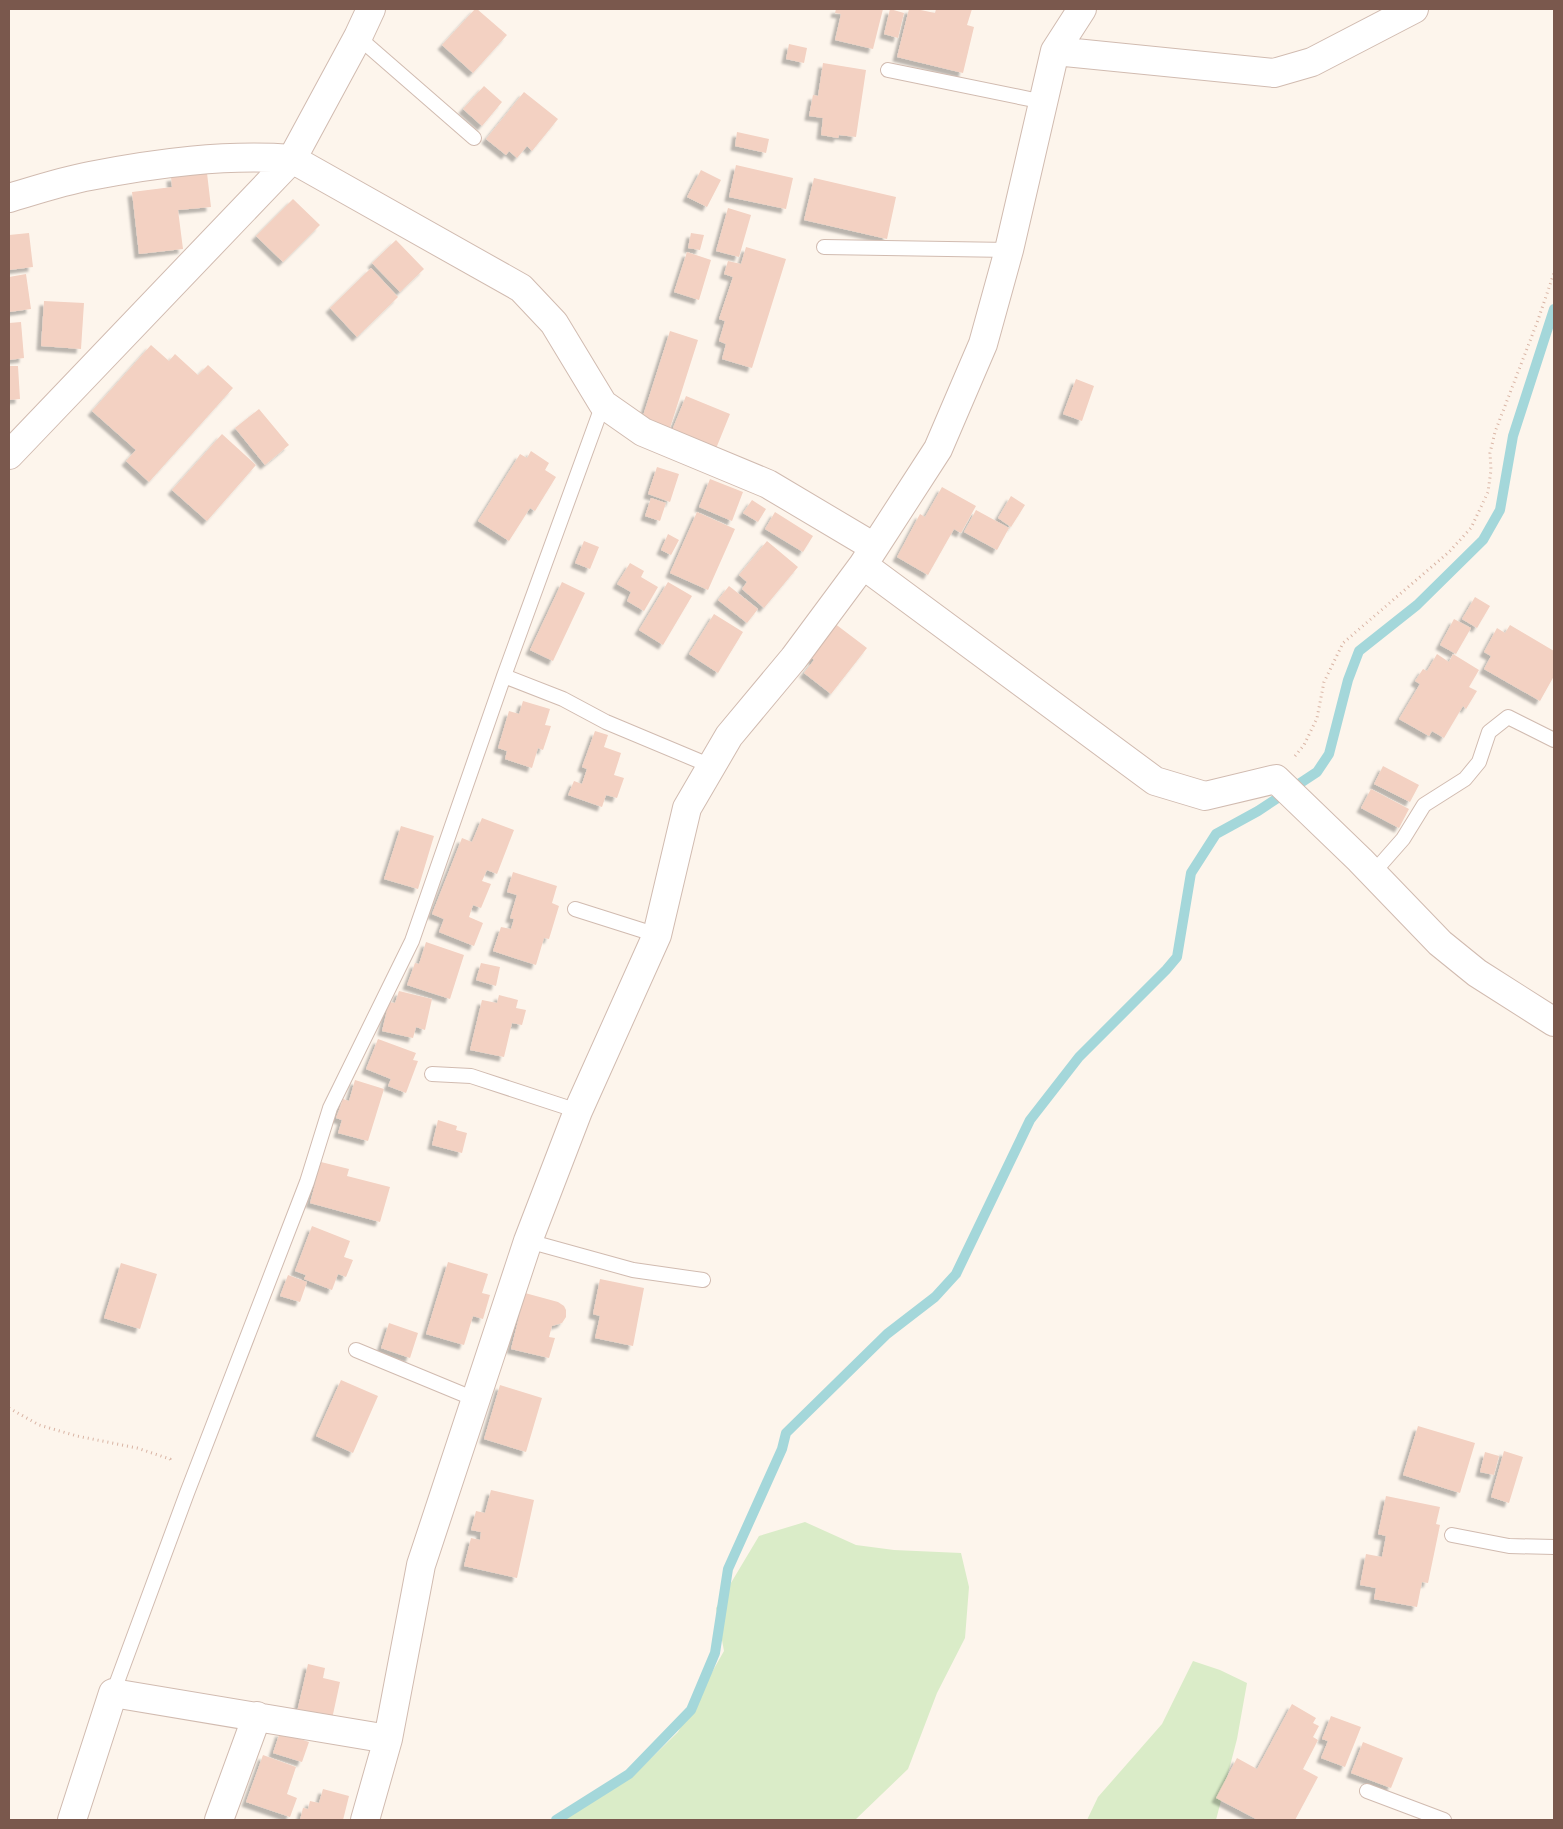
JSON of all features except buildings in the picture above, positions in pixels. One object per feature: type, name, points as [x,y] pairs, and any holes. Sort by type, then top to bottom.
[{"type":"street","points":[[9,455],[292,159],[371,9]]},
{"type":"street","points":[[364,1820],[388,1739],[421,1565],[528,1241],[578,1111],[657,935],[687,808],[729,736],[794,658],[869,556],[938,449],[983,344],[1009,250],[1055,51],[1082,9]]},
{"type":"street","points":[[1055,51],[1274,73],[1312,62],[1414,9]]},
{"type":"street","points":[[9,198],[89,176],[194,160],[259,156],[292,159],[521,288],[554,324],[603,404],[643,432],[768,484],[869,556],[1155,780],[1205,796],[1276,779],[1373,873],[1440,943],[1477,973],[1554,1022]]},
{"type":"street","points":[[72,1820],[113,1693],[388,1739]]},
{"type":"street","points":[[219,1820],[257,1716]]},
{"type":"lane","points":[[358,36],[474,138]]},
{"type":"lane","points":[[888,70],[1044,102]]},
{"type":"lane","points":[[824,247],[1009,250]]},
{"type":"lane","points":[[113,1693],[187,1493],[307,1182],[330,1108],[412,941],[504,676],[603,404]]},
{"type":"lane","points":[[504,676],[562,699],[606,722],[711,766]]},
{"type":"lane","points":[[1373,873],[1403,840],[1424,805],[1465,779],[1479,762],[1489,732],[1508,717],[1554,740]]},
{"type":"lane","points":[[575,909],[657,935]]},
{"type":"lane","points":[[432,1074],[471,1076],[578,1111]]},
{"type":"lane","points":[[528,1241],[634,1270],[703,1280]]},
{"type":"lane","points":[[356,1350],[477,1400]]},
{"type":"lane","points":[[1452,1535],[1509,1546],[1554,1547]]},
{"type":"lane","points":[[1366,1791],[1444,1820]]},
{"type":"path","points":[[1276,779],[1304,745],[1317,718],[1324,682],[1343,643],[1449,552],[1471,528],[1488,492],[1491,470],[1490,453],[1495,432],[1554,273]]},
{"type":"path","points":[[9,1408],[39,1425],[77,1436],[137,1448],[170,1459],[187,1493]]},
{"type":"green space","points":[[805,1522],[856,1545],[894,1550],[961,1553],[969,1587],[965,1638],[937,1693],[908,1769],[855,1820],[560,1820],[637,1772],[678,1732],[724,1651],[716,1608],[759,1536]]},
{"type":"green space","points":[[1193,1661],[1220,1670],[1247,1683],[1237,1739],[1216,1820],[1087,1820],[1098,1797],[1162,1724]]},
{"type":"waterway","points":[[556,1820],[629,1774],[691,1710],[715,1653],[728,1569],[782,1449],[786,1433],[887,1334],[935,1297],[956,1274],[1030,1120],[1079,1057],[1177,957],[1191,873],[1216,834],[1258,811],[1317,772],[1329,754],[1348,680],[1359,651],[1417,605],[1483,540],[1500,510],[1513,436],[1554,309]]}]
